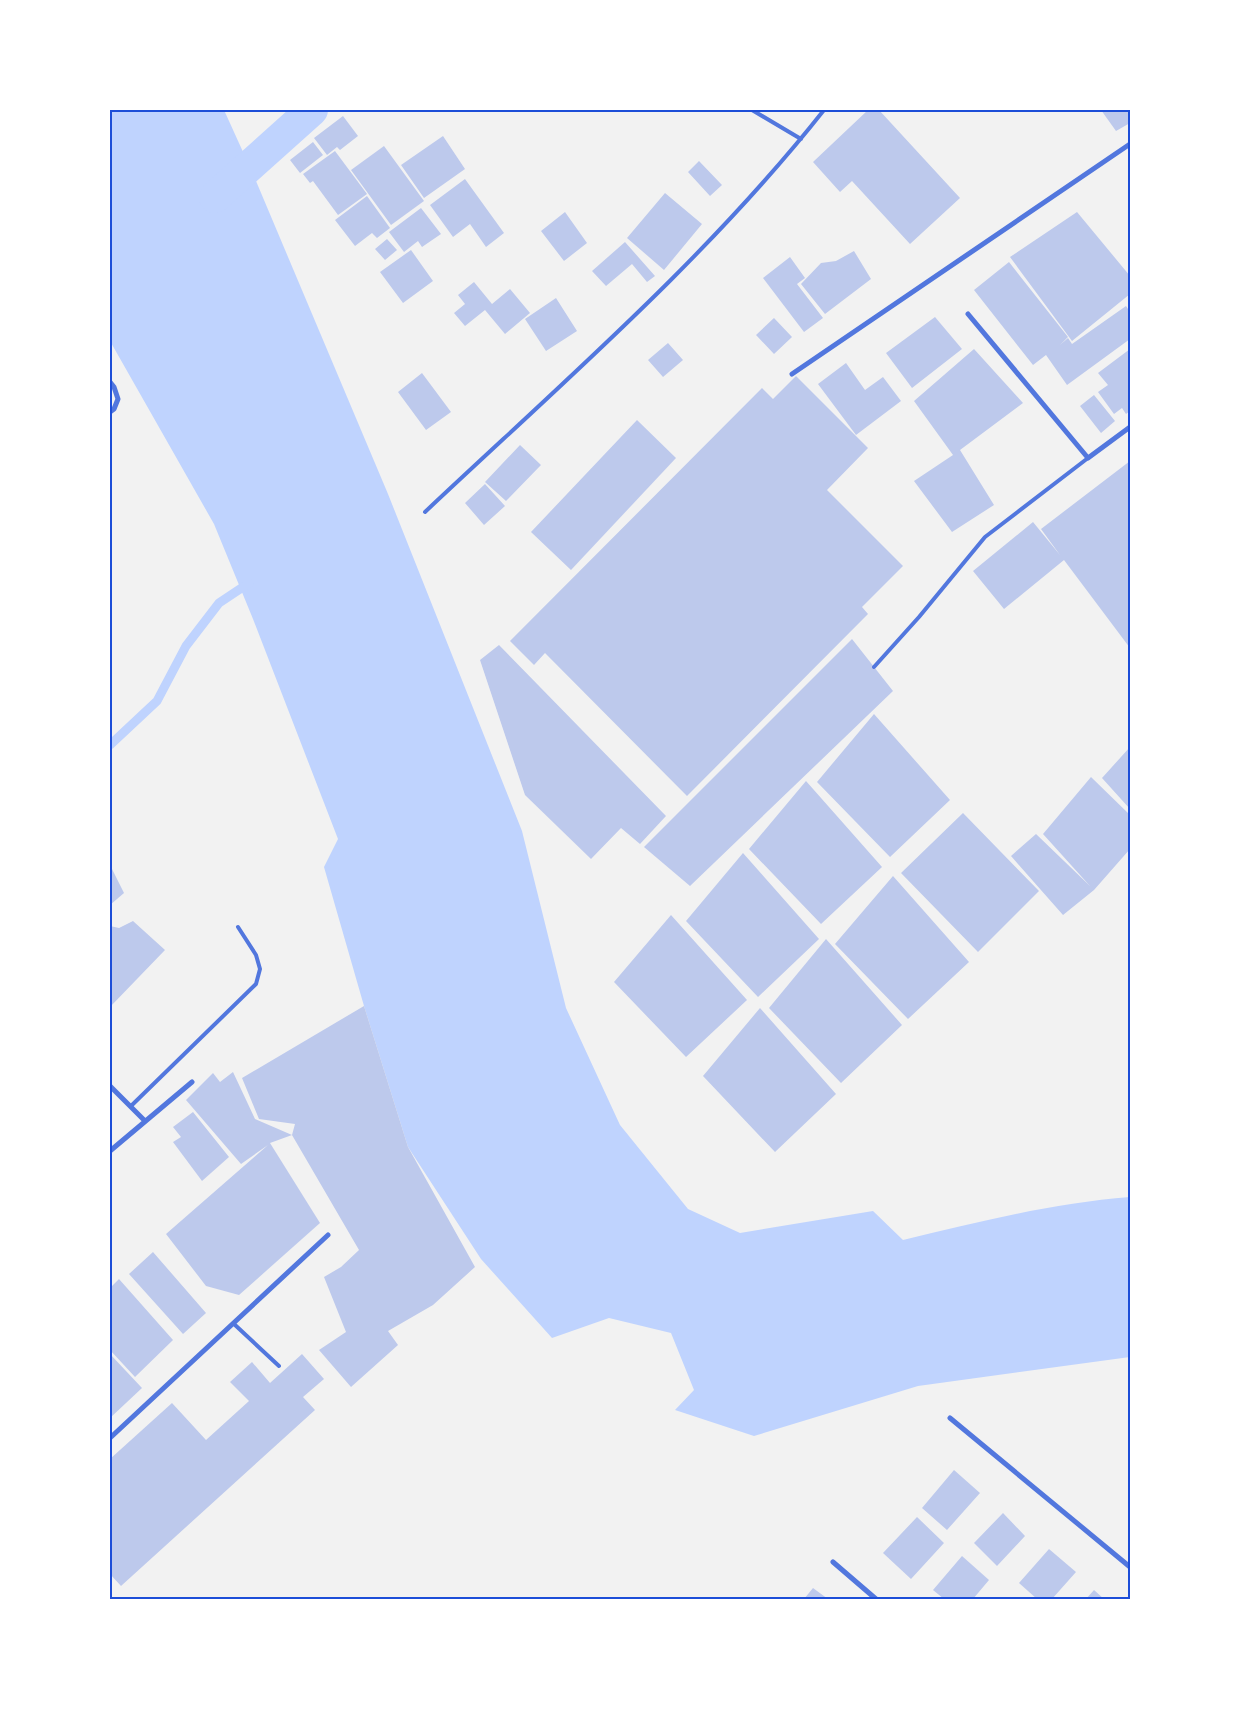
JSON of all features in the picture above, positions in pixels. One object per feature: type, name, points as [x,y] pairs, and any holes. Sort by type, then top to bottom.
[{"type":"street","points":[[792,374],[1130,144]]},
{"type":"street","points":[[968,314],[1088,458],[1130,427]]},
{"type":"street","points":[[110,382],[118,398],[114,409],[110,412]]},
{"type":"street","points":[[110,1150],[192,1082]]},
{"type":"street","points":[[110,1086],[144,1120]]},
{"type":"street","points":[[110,1438],[328,1235]]},
{"type":"street","points":[[950,1418],[1130,1567]]},
{"type":"street","points":[[833,1562],[876,1599]]},
{"type":"lane","points":[[752,110],[801,138]]},
{"type":"lane","points":[[425,512],[654,296],[778,167],[824,110]]},
{"type":"lane","points":[[874,667],[919,617],[985,537],[1088,458]]},
{"type":"lane","points":[[131,1106],[256,984],[260,969],[256,955],[238,927]]},
{"type":"lane","points":[[234,1324],[279,1366]]},
{"type":"water","points":[[110,110],[224,110],[253,174],[388,494],[522,831],[566,1008],[620,1125],[688,1209],[740,1233],[873,1211],[903,1240],[1044,1208],[1130,1197],[1130,1357],[918,1386],[754,1436],[675,1410],[694,1390],[671,1333],[609,1318],[552,1338],[481,1259],[408,1147],[364,1006],[324,867],[338,839],[253,619],[214,524],[110,341]]},
{"type":"building","points":[[868,110],[879,110],[960,198],[910,244],[852,181],[840,192],[813,162]]},
{"type":"building","points":[[1101,110],[1130,110],[1130,123],[1116,131]]},
{"type":"building","points":[[343,116],[358,136],[340,150],[337,147],[327,155],[314,138]]},
{"type":"building","points":[[443,136],[465,169],[424,198],[401,165]]},
{"type":"building","points":[[313,142],[323,155],[300,173],[290,160]]},
{"type":"building","points":[[384,146],[424,201],[391,225],[351,170]]},
{"type":"building","points":[[335,151],[367,194],[338,215],[313,181],[310,183],[303,174]]},
{"type":"building","points":[[699,161],[722,185],[710,196],[688,172]]},
{"type":"building","points":[[465,179],[504,233],[486,247],[470,224],[453,237],[430,205]]},
{"type":"building","points":[[665,193],[702,224],[664,270],[627,238]]},
{"type":"building","points":[[367,196],[390,228],[377,238],[372,233],[355,246],[335,220]]},
{"type":"building","points":[[421,208],[441,234],[422,247],[418,241],[404,252],[389,232]]},
{"type":"building","points":[[565,212],[587,243],[564,261],[541,231]]},
{"type":"building","points":[[1077,212],[1130,276],[1130,294],[1072,341],[1010,257]]},
{"type":"building","points":[[387,239],[397,250],[385,260],[375,249]]},
{"type":"building","points":[[625,242],[655,276],[647,282],[632,264],[606,286],[592,271]]},
{"type":"building","points":[[411,250],[433,281],[403,303],[380,272]]},
{"type":"building","points":[[854,251],[871,279],[825,314],[801,284],[821,263],[836,261]]},
{"type":"building","points":[[790,257],[805,278],[797,284],[823,318],[804,332],[763,278]]},
{"type":"building","points":[[1009,262],[1068,337],[1060,345],[1068,338],[1072,344],[1126,306],[1130,312],[1130,339],[1067,385],[1046,355],[1033,365],[974,290]]},
{"type":"building","points":[[474,282],[492,304],[510,289],[530,313],[505,334],[485,310],[465,326],[454,313],[465,304],[458,295]]},
{"type":"building","points":[[556,298],[577,331],[546,351],[525,319]]},
{"type":"building","points":[[935,317],[962,349],[912,388],[886,353]]},
{"type":"building","points":[[774,318],[792,337],[774,354],[756,335]]},
{"type":"building","points":[[668,343],[683,360],[663,377],[648,360]]},
{"type":"building","points":[[974,349],[1023,403],[960,450],[994,505],[952,532],[914,481],[953,455],[914,401]]},
{"type":"building","points":[[1130,349],[1130,411],[1126,414],[1122,408],[1114,414],[1098,392],[1108,385],[1098,373]]},
{"type":"building","points":[[846,363],[865,390],[883,377],[901,401],[856,435],[818,384]]},
{"type":"building","points":[[422,373],[451,412],[426,430],[398,392]]},
{"type":"building","points":[[796,376],[868,448],[827,490],[903,566],[862,607],[868,614],[687,796],[545,653],[534,665],[510,641],[762,388],[773,399]]},
{"type":"building","points":[[1094,395],[1115,421],[1101,433],[1080,406]]},
{"type":"building","points":[[637,420],[676,458],[571,570],[531,532]]},
{"type":"building","points":[[520,445],[541,465],[506,501],[485,482]]},
{"type":"building","points":[[1130,461],[1130,648],[1064,560],[1004,609],[973,571],[1033,522],[1060,555],[1041,529]]},
{"type":"building","points":[[485,484],[505,506],[484,525],[465,503]]},
{"type":"building","points":[[852,639],[893,691],[690,886],[644,847]]},
{"type":"building","points":[[499,645],[666,816],[640,844],[621,828],[591,859],[525,795],[480,660]]},
{"type":"building","points":[[874,714],[950,800],[890,857],[817,782]]},
{"type":"building","points":[[1130,747],[1130,809],[1102,778]]},
{"type":"building","points":[[1091,777],[1130,815],[1130,849],[1094,890],[1063,915],[1011,856],[1036,834],[1090,886],[1043,834]]},
{"type":"building","points":[[806,781],[882,867],[821,924],[749,849]]},
{"type":"building","points":[[963,813],[1039,891],[978,952],[901,873]]},
{"type":"building","points":[[743,853],[819,939],[758,997],[686,921]]},
{"type":"building","points":[[110,865],[124,893],[110,905]]},
{"type":"building","points":[[893,876],[969,962],[908,1019],[835,944]]},
{"type":"building","points":[[671,915],[747,1000],[686,1057],[614,982]]},
{"type":"building","points":[[133,921],[165,950],[110,1007],[110,926],[119,928]]},
{"type":"building","points":[[826,939],[902,1025],[841,1083],[769,1008]]},
{"type":"building","points":[[364,1006],[408,1147],[475,1267],[433,1305],[388,1331],[398,1345],[351,1387],[319,1350],[346,1332],[324,1277],[341,1267],[359,1250],[292,1135],[295,1124],[259,1119],[242,1078]]},
{"type":"building","points":[[760,1008],[836,1094],[775,1152],[703,1076]]},
{"type":"building","points":[[233,1072],[255,1119],[292,1135],[270,1143],[320,1223],[239,1295],[206,1286],[166,1234],[268,1145],[241,1164],[186,1100],[213,1073],[220,1082]]},
{"type":"building","points":[[193,1112],[229,1157],[202,1181],[173,1142],[181,1137],[173,1127]]},
{"type":"building","points":[[153,1252],[206,1313],[183,1334],[129,1274]]},
{"type":"building","points":[[119,1279],[173,1340],[135,1377],[110,1350],[110,1288]]},
{"type":"building","points":[[110,1354],[142,1388],[110,1418]]},
{"type":"building","points":[[302,1354],[324,1379],[303,1397],[315,1410],[121,1586],[110,1574],[110,1459],[172,1403],[206,1440],[249,1401],[230,1382],[252,1362],[270,1383]]},
{"type":"building","points":[[954,1470],[980,1493],[947,1530],[922,1508]]},
{"type":"building","points":[[1003,1513],[1025,1536],[997,1566],[974,1543]]},
{"type":"building","points":[[917,1517],[944,1543],[911,1579],[883,1553]]},
{"type":"building","points":[[1049,1549],[1076,1572],[1052,1599],[1037,1599],[1019,1583]]},
{"type":"building","points":[[962,1556],[989,1580],[973,1599],[944,1599],[933,1590]]},
{"type":"building","points":[[813,1588],[828,1599],[804,1599]]},
{"type":"building","points":[[1094,1590],[1104,1599],[1086,1599]]},
{"type":"waterway","points":[[215,197],[312,110]]},
{"type":"waterway","points":[[110,745],[157,701],[186,646],[219,603],[249,583]]}]
